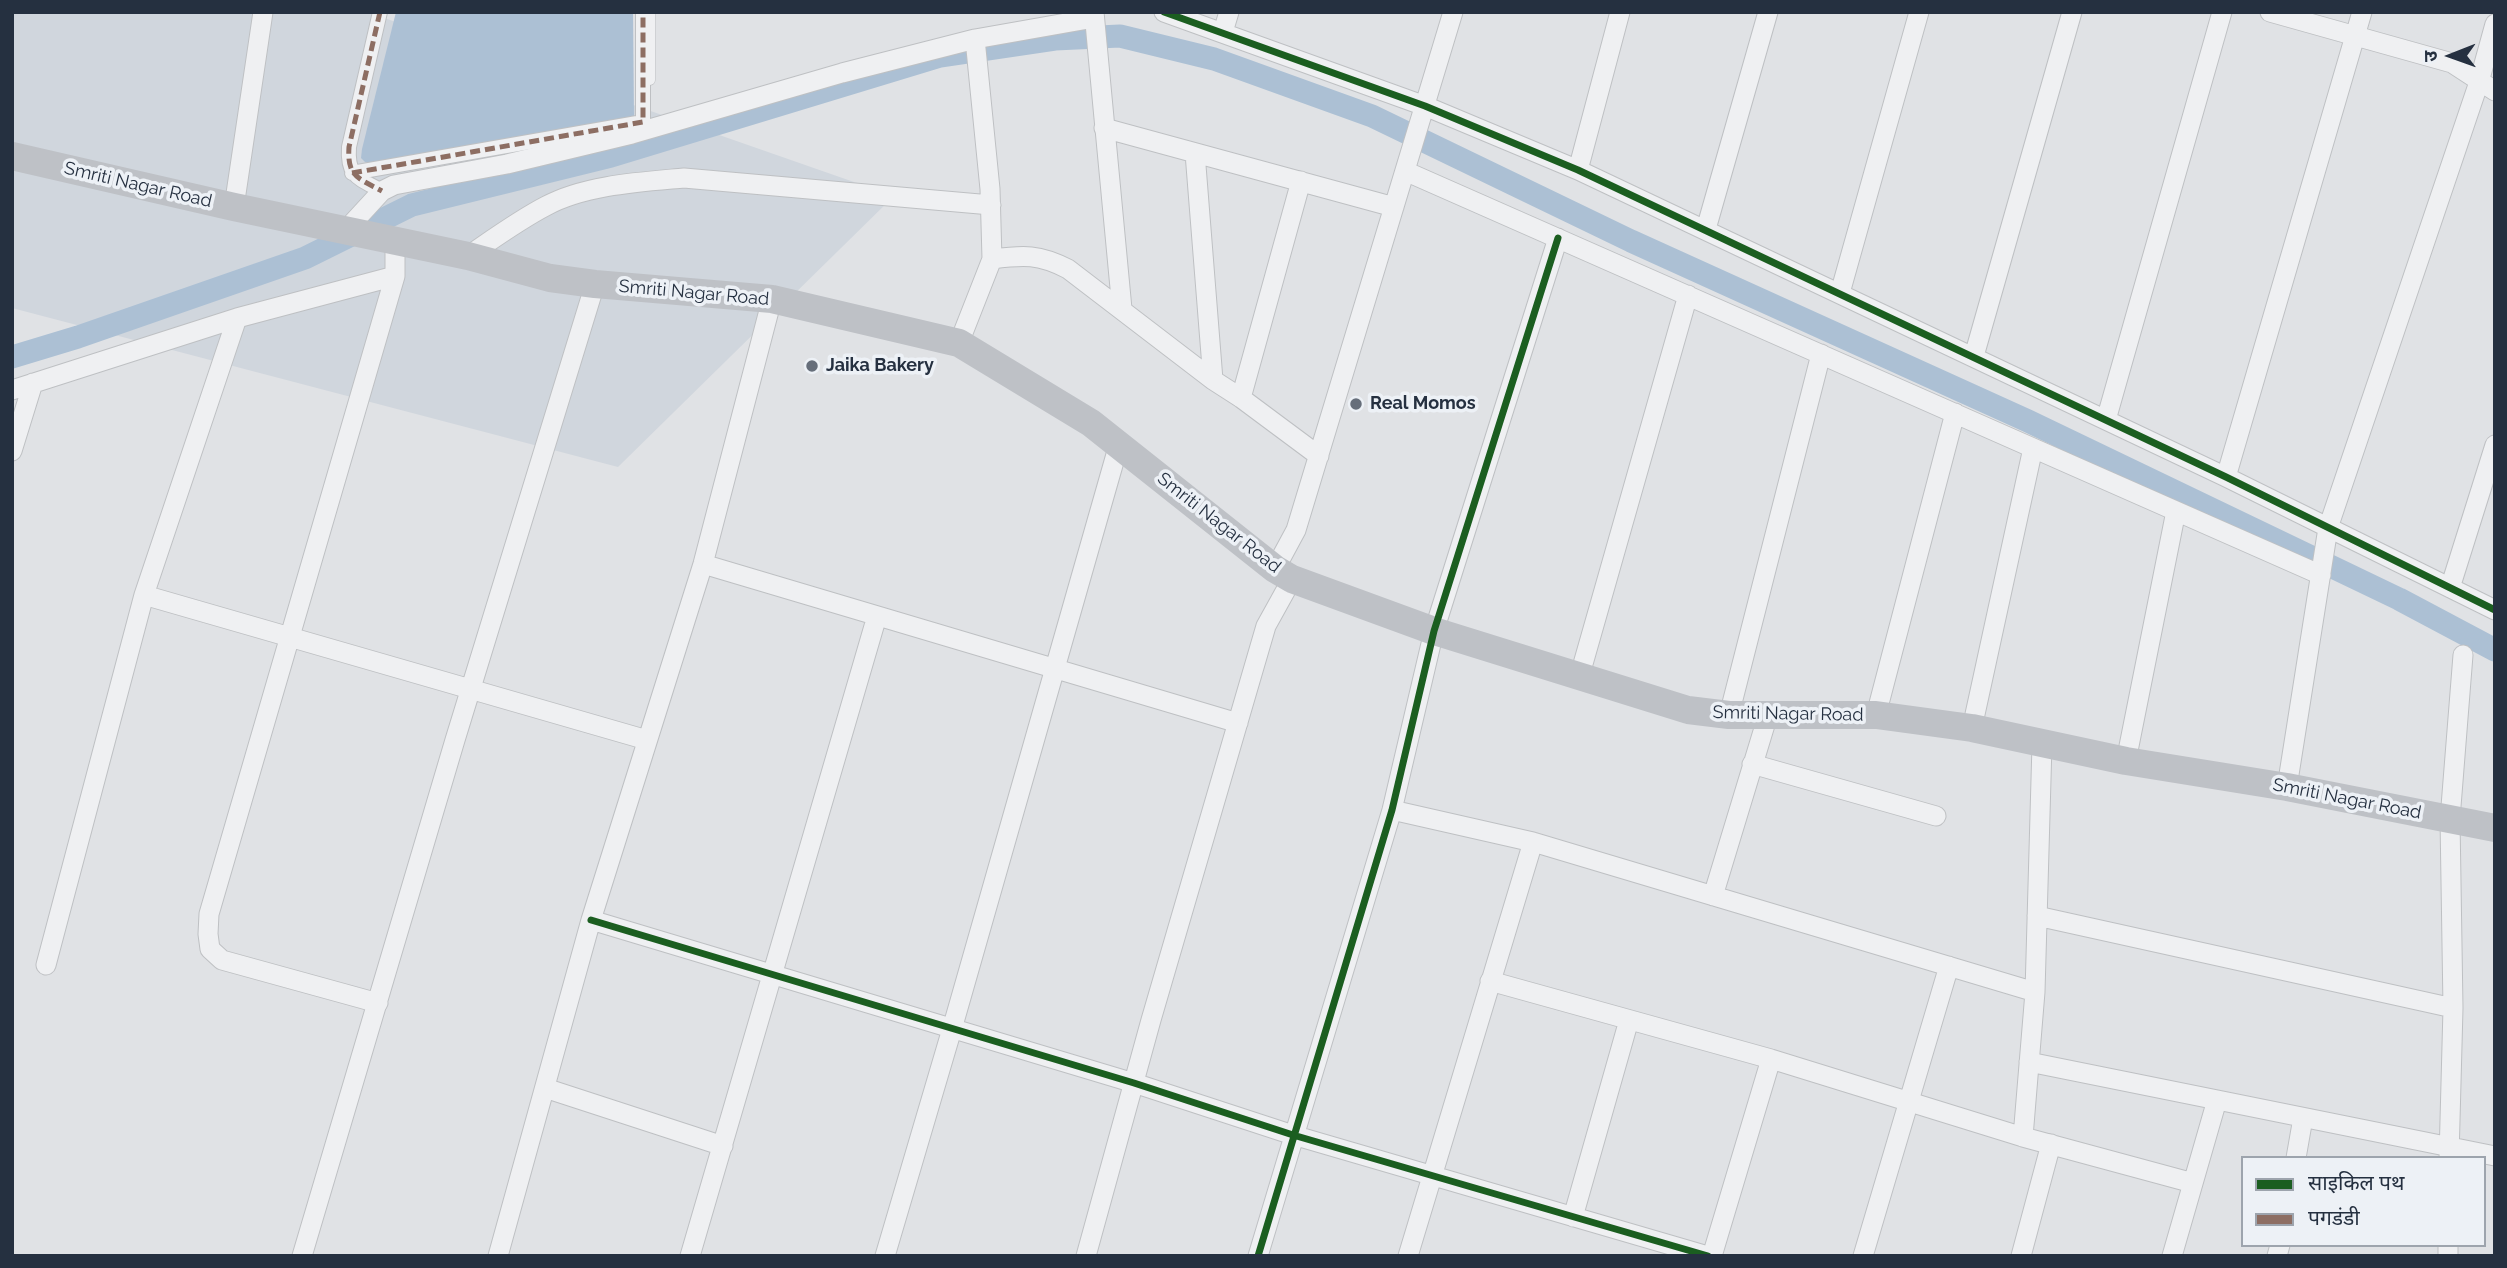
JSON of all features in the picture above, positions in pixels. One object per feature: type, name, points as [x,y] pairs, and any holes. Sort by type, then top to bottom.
[{"type":"main road","name":"Smriti Nagar Road","points":[[12,156],[234,207],[468,256],[550,278],[772,299],[959,343],[1091,423],[1283,574],[1434,631],[1578,678],[1688,710],[1729,715],[1876,715],[1972,728],[2126,761],[2287,787],[2495,828]]},
{"type":"street","points":[[234,207],[263,12]]},
{"type":"street","points":[[380,12],[349,147],[348,163],[352,173],[382,191]]},
{"type":"street","points":[[352,173],[643,122],[643,12]]},
{"type":"street","points":[[1164,12],[1424,106],[1578,170],[1974,356],[2495,610]]},
{"type":"street","points":[[1223,32],[1229,12]]},
{"type":"street","points":[[1086,1256],[1266,626],[1453,12]]},
{"type":"street","points":[[1578,170],[1620,12]]},
{"type":"street","points":[[1706,229],[1768,12]]},
{"type":"street","points":[[1840,293],[1919,12]]},
{"type":"street","points":[[1974,356],[2072,12]]},
{"type":"street","points":[[2106,420],[2222,12]]},
{"type":"street","points":[[2270,12],[2452,63],[2487,86]]},
{"type":"street","points":[[2226,477],[2362,12]]},
{"type":"street","points":[[347,229],[382,191],[394,185],[507,164],[650,129],[842,73],[975,39],[1094,15],[1122,309]]},
{"type":"street","points":[[2287,787],[2328,528],[2487,86],[2495,24]]},
{"type":"street","points":[[959,343],[992,259],[991,205],[975,39]]},
{"type":"street","points":[[1104,128],[1394,207]]},
{"type":"street","points":[[1195,153],[1213,380]]},
{"type":"street","points":[[1405,171],[2321,575]]},
{"type":"street","points":[[468,256],[547,205],[591,191],[639,182],[684,178],[991,205]]},
{"type":"street","points":[[1241,398],[1301,181]]},
{"type":"street","points":[[1258,1256],[1392,810],[1434,631],[1559,238]]},
{"type":"street","points":[[378,1003],[222,960],[210,949],[209,914],[395,276],[395,241]]},
{"type":"street","points":[[992,259],[1020,256],[1048,259],[1068,269],[1213,380],[1319,456]]},
{"type":"street","points":[[12,390],[237,318],[395,276]]},
{"type":"street","points":[[302,1256],[595,284]]},
{"type":"street","points":[[1578,678],[1688,295]]},
{"type":"street","points":[[498,1256],[591,920],[703,564],[772,299]]},
{"type":"street","points":[[46,965],[144,595],[237,318]]},
{"type":"street","points":[[1729,715],[1821,354]]},
{"type":"street","points":[[12,451],[33,383]]},
{"type":"street","points":[[1876,715],[1955,413]]},
{"type":"street","points":[[885,1256],[1119,444]]},
{"type":"street","points":[[2450,588],[2495,445]]},
{"type":"street","points":[[1972,728],[2033,448]]},
{"type":"street","points":[[2126,761],[2176,511]]},
{"type":"street","points":[[703,564],[1238,723]]},
{"type":"street","points":[[144,595],[647,740]]},
{"type":"street","points":[[690,1256],[877,616]]},
{"type":"street","points":[[2449,1153],[2453,1008],[2450,819],[2463,655]]},
{"type":"street","points":[[1713,896],[1768,715]]},
{"type":"street","points":[[2023,1137],[2035,992],[2042,744]]},
{"type":"street","points":[[1752,764],[1936,816]]},
{"type":"street","points":[[1392,810],[1533,842],[2035,992]]},
{"type":"street","points":[[1408,1256],[1533,842]]},
{"type":"street","points":[[2036,916],[2453,1008]]},
{"type":"street","points":[[591,920],[1134,1083],[1432,1177],[1710,1256],[1771,1059]]},
{"type":"street","points":[[1863,1256],[1949,966]]},
{"type":"street","points":[[1490,981],[1771,1059],[2023,1137],[2193,1183]]},
{"type":"street","points":[[1573,1217],[1629,1020]]},
{"type":"street","points":[[2029,1062],[2302,1118],[2449,1153],[2495,1156]]},
{"type":"street","points":[[545,1088],[723,1146]]},
{"type":"street","points":[[2172,1256],[2217,1100]]},
{"type":"street","points":[[2296,1156],[2302,1118]]},
{"type":"street","points":[[2021,1256],[2052,1144]]},
{"type":"lane","points":[[650,12],[650,129]]},
{"type":"shaded area","points":[[12,12],[367,12],[894,196],[618,467],[12,308]]},
{"type":"water","points":[[396,12],[633,12],[634,116],[373,163],[365,162],[361,158],[362,149]]},
{"type":"waterway","points":[[12,357],[78,337],[305,258],[412,205],[611,156],[940,56],[1055,39],[1120,36],[1214,59],[1372,116],[1631,241],[2028,421],[2399,599],[2495,650]]},
{"type":"marked path","points":[[380,12],[349,157],[352,171],[366,183],[382,191]]},
{"type":"marked path","points":[[352,173],[643,122],[643,12]]},
{"type":"cycle path","points":[[1164,12],[1425,106],[1578,170],[2226,477],[2495,610]]},
{"type":"cycle path","points":[[1258,1256],[1392,810],[1434,631],[1558,238]]},
{"type":"cycle path","points":[[591,920],[1134,1083],[1293,1135],[1708,1256]]},
{"type":"place","name":"Jaika Bakery","points":[[812,366]]},
{"type":"place","name":"Real Momos","points":[[1356,404]]}]
